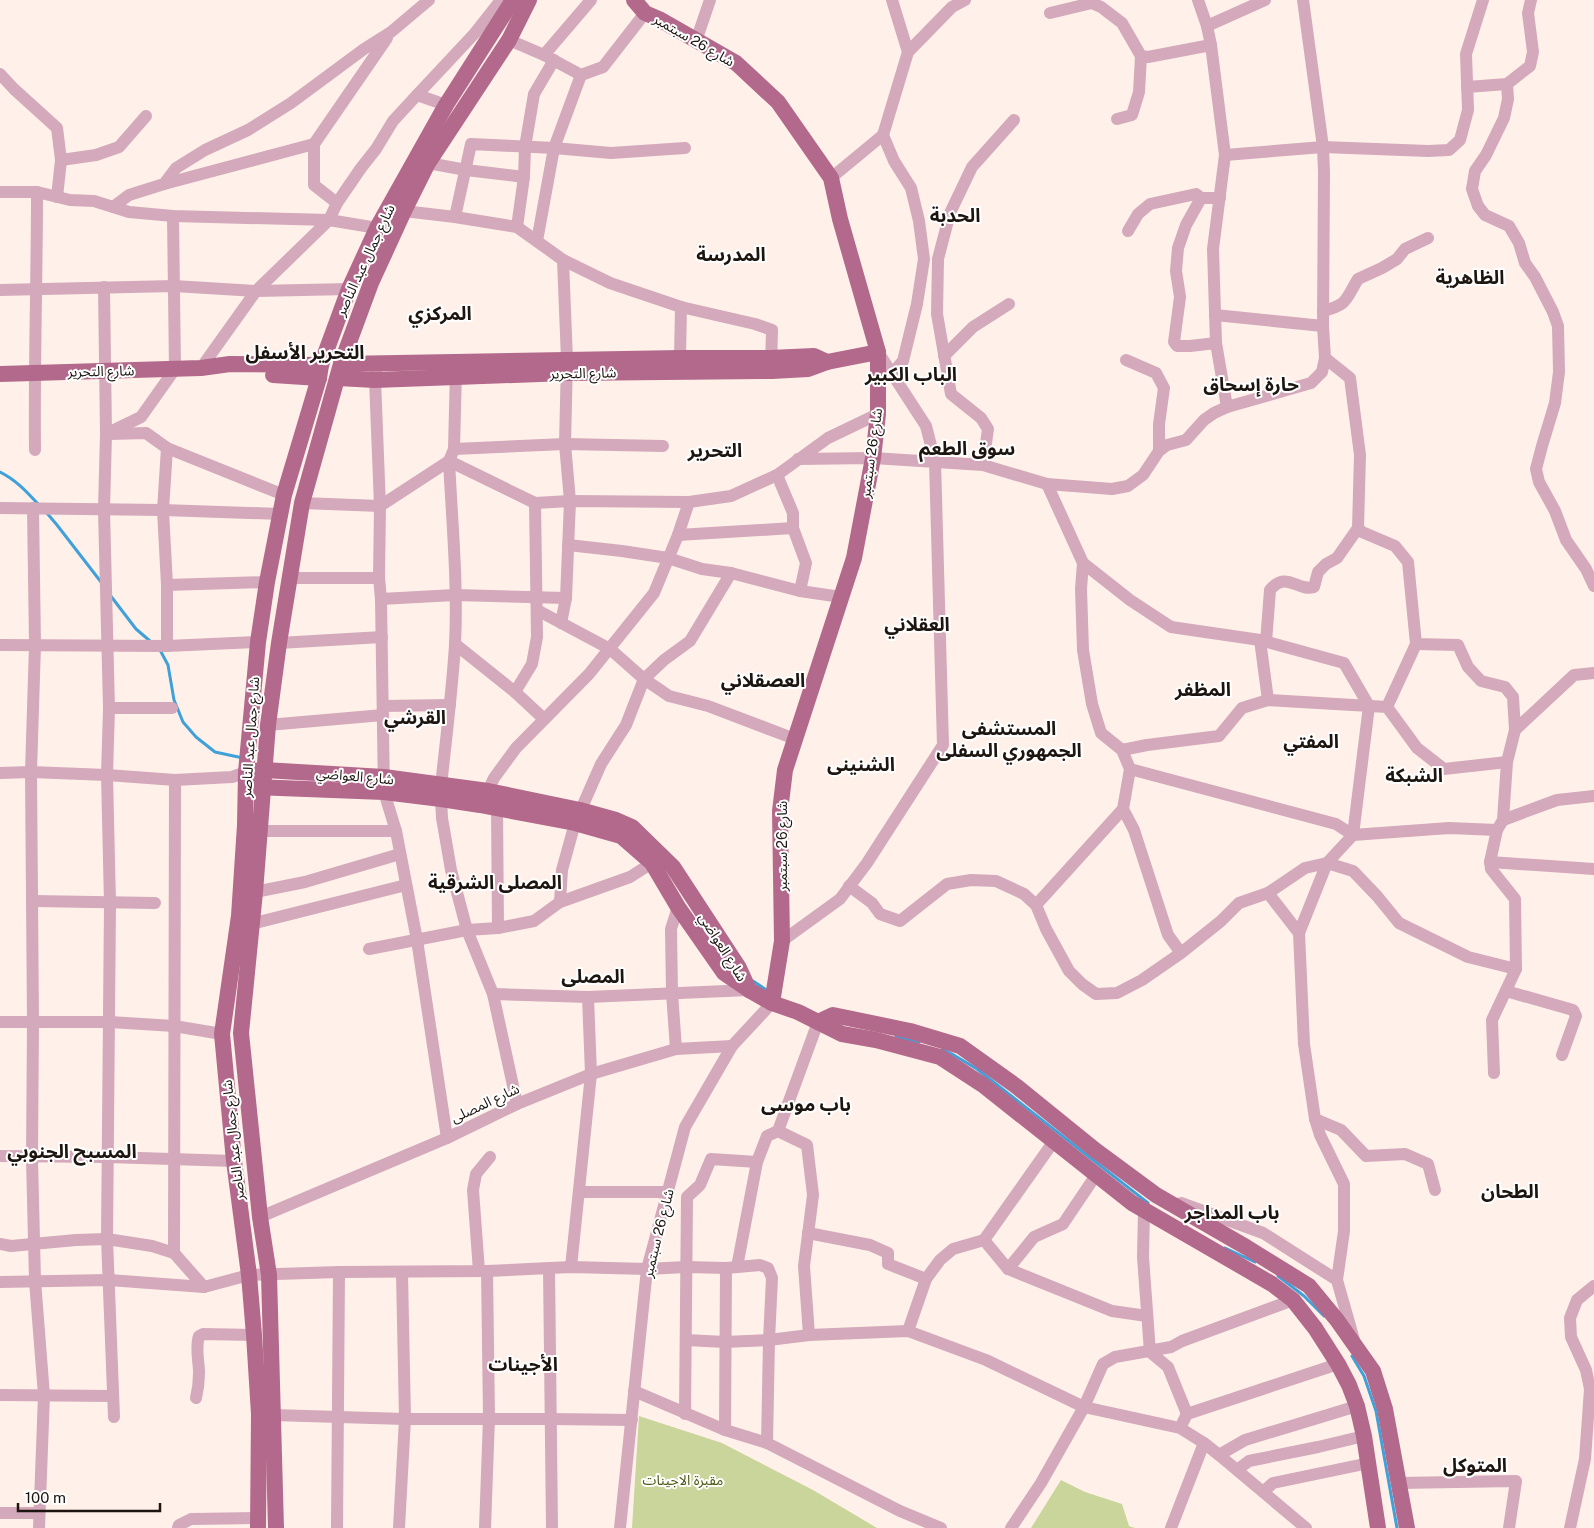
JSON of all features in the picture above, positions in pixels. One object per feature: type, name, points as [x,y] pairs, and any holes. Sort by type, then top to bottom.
[{"type":"main road","name":"شارع جمال عبد الناصر","points":[[258,1523],[259,1414],[254,1335],[222,1034],[239,916],[241,778],[267,582],[284,495],[320,372],[349,289],[378,228],[446,105],[514,0]]},
{"type":"main road","name":"شارع جمال عبد الناصر","points":[[276,1528],[269,1274],[260,1217],[241,1033],[255,892],[268,725],[279,643],[302,503],[339,371],[371,283],[428,163],[509,40],[529,0]]},
{"type":"main road","name":"شارع 26 سبتمبر","points":[[634,0],[645,13],[736,63],[778,102],[831,178],[840,219],[878,352],[878,414],[873,458],[854,558],[785,770],[780,811],[782,941],[772,1003]]},
{"type":"main road","name":"شارع التحرير","points":[[566,366],[680,358],[808,369],[827,362],[878,352]]},
{"type":"main road","name":"شارع التحرير","points":[[0,374],[175,370],[230,364],[320,372]]},
{"type":"main road","name":"شارع التحرير","points":[[339,371],[376,372],[566,366],[771,365]]},
{"type":"main road","name":"شارع العواضي","points":[[241,778],[264,770],[441,793],[497,809],[616,820],[632,827],[673,867],[739,968],[749,990]]},
{"type":"main road","name":"شارع العواضي","points":[[241,778],[263,788],[384,785]]},
{"type":"main road","name":"شارع العواضي","points":[[441,793],[488,791],[578,817],[622,836],[652,863],[678,907],[724,973],[749,990]]},
{"type":"main road","points":[[749,990],[772,1003],[798,1012],[842,1034],[876,1040],[940,1058],[983,1085],[1132,1203],[1272,1284],[1293,1300],[1315,1328],[1338,1364],[1357,1406],[1369,1463],[1378,1528]]},
{"type":"main road","points":[[818,1022],[833,1015],[910,1030],[960,1046],[1016,1086],[1095,1150],[1156,1195],[1309,1286],[1337,1320],[1373,1371],[1384,1409],[1408,1528]]},
{"type":"main road","points":[[1144,1210],[1156,1195]]},
{"type":"street","points":[[164,184],[176,168],[204,150],[248,130],[291,102],[391,32],[429,0]]},
{"type":"street","points":[[201,368],[256,291],[329,220],[338,203],[393,121],[475,33],[501,0]]},
{"type":"street","points":[[517,227],[524,177],[525,147],[534,94],[549,58],[591,0]]},
{"type":"street","points":[[696,41],[710,0]]},
{"type":"street","points":[[892,0],[908,52]]},
{"type":"street","points":[[831,178],[883,135],[908,52],[952,7],[965,0]]},
{"type":"street","points":[[1198,0],[1211,45],[1225,155],[1213,249],[1216,342],[1227,407]]},
{"type":"street","points":[[1207,26],[1265,0]]},
{"type":"street","points":[[798,459],[873,458],[983,465],[1047,484],[1112,489],[1128,486],[1142,475],[1159,451],[1167,445],[1186,440],[1204,420],[1214,413],[1227,407],[1311,383],[1322,372],[1326,358],[1323,326],[1324,172],[1323,147],[1302,0]]},
{"type":"street","points":[[1225,155],[1323,147],[1428,151],[1450,150],[1460,140],[1468,110],[1466,54],[1483,0]]},
{"type":"street","points":[[1467,87],[1507,84],[1530,66],[1533,52],[1528,13],[1531,0]]},
{"type":"street","points":[[1050,13],[1092,3],[1101,7],[1122,23],[1141,56],[1138,92],[1132,115],[1117,119]]},
{"type":"street","points":[[509,40],[581,75],[602,67],[645,13]]},
{"type":"street","points":[[338,203],[314,185],[314,144],[391,32]]},
{"type":"street","points":[[1141,56],[1148,57],[1211,45]]},
{"type":"street","points":[[0,74],[56,128],[61,160],[57,197]]},
{"type":"street","points":[[537,242],[554,148],[581,75]]},
{"type":"street","points":[[1507,84],[1508,99],[1504,118],[1486,155],[1475,171],[1472,189],[1478,206],[1485,215],[1509,226],[1519,243],[1525,263],[1538,284],[1558,326],[1560,372],[1555,403],[1536,469],[1538,482],[1555,511],[1566,540],[1594,586]]},
{"type":"street","points":[[417,95],[446,105]]},
{"type":"street","points":[[61,160],[96,154],[119,147],[146,116]]},
{"type":"street","points":[[983,465],[988,429],[982,418],[951,394],[937,314],[938,259],[950,213],[972,167],[1014,120]]},
{"type":"street","points":[[883,135],[894,161],[911,188],[919,221],[924,259],[917,304],[903,361],[892,374]]},
{"type":"street","points":[[113,207],[129,195],[164,184],[314,144]]},
{"type":"street","points":[[455,217],[471,144],[611,153],[685,148]]},
{"type":"street","points":[[428,163],[524,177]]},
{"type":"street","points":[[0,192],[37,192],[70,200],[94,201],[129,212],[172,216],[329,220],[378,228]]},
{"type":"street","points":[[36,450],[34,373],[37,288],[37,192]]},
{"type":"street","points":[[1128,231],[1138,214],[1150,204],[1196,194],[1201,198],[1220,198]]},
{"type":"street","points":[[1201,198],[1186,225],[1178,248],[1176,271],[1180,297],[1174,342],[1177,346],[1216,342]]},
{"type":"street","points":[[404,211],[517,227],[563,260],[610,283],[681,307],[755,324],[772,330],[771,365]]},
{"type":"street","points":[[106,434],[141,417],[175,370],[172,216]]},
{"type":"street","points":[[1323,311],[1336,308],[1348,300],[1358,279],[1382,268],[1397,259],[1405,249],[1428,238]]},
{"type":"street","points":[[561,623],[566,598],[570,500],[565,444],[566,366],[562,281],[563,260]]},
{"type":"street","points":[[0,290],[174,286],[256,291],[349,289]]},
{"type":"street","points":[[104,287],[106,434],[104,510],[109,708],[107,775],[110,903],[107,1239],[114,1418]]},
{"type":"street","points":[[944,356],[973,327],[1010,304]]},
{"type":"street","points":[[680,358],[681,307]]},
{"type":"street","points":[[1214,315],[1323,326]]},
{"type":"street","points":[[782,941],[840,899],[867,863],[943,744],[935,461],[926,426],[878,352]]},
{"type":"street","points":[[1268,700],[1263,641],[1270,590],[1275,585],[1288,581],[1310,588],[1314,587],[1318,572],[1326,564],[1337,558],[1358,528],[1360,455],[1350,378],[1326,358]]},
{"type":"street","points":[[1126,360],[1156,373],[1164,388],[1159,424],[1159,451]]},
{"type":"street","points":[[456,370],[452,455],[456,595],[455,644],[441,793],[442,818],[451,870],[467,930],[493,994],[516,1104]]},
{"type":"street","points":[[376,372],[384,785],[396,831],[417,940],[447,1138]]},
{"type":"street","points":[[452,455],[535,503],[570,500],[689,502],[730,496],[777,475],[828,438],[878,414]]},
{"type":"street","points":[[106,434],[146,433],[167,448],[284,495]]},
{"type":"street","points":[[302,503],[380,506],[452,455],[565,444],[663,446]]},
{"type":"street","points":[[167,448],[163,510],[167,585],[167,646]]},
{"type":"street","points":[[777,475],[793,513],[793,528],[806,564],[800,591]]},
{"type":"street","points":[[1047,484],[1083,563],[1130,600],[1171,627],[1263,641],[1344,662],[1369,706],[1353,835],[1327,863],[1299,934],[1304,1044],[1315,1119],[1320,1135],[1344,1184],[1344,1231],[1337,1280],[1356,1348]]},
{"type":"street","points":[[488,791],[494,778],[516,748],[588,674],[654,594],[689,502]]},
{"type":"street","points":[[515,692],[532,664],[537,637],[535,503]]},
{"type":"street","points":[[0,508],[281,514]]},
{"type":"street","points":[[33,508],[35,645],[30,772],[33,901],[32,1158],[35,1281],[44,1395],[39,1528]]},
{"type":"street","points":[[678,535],[793,528]]},
{"type":"street","points":[[1358,528],[1362,532],[1395,546],[1408,562],[1416,644],[1387,707]]},
{"type":"street","points":[[568,545],[622,550],[668,558],[702,569],[731,573],[800,591],[841,598]]},
{"type":"street","points":[[1036,905],[1123,809],[1130,769],[1122,750],[1100,733],[1092,704],[1084,650],[1081,589],[1083,563]]},
{"type":"street","points":[[560,902],[562,870],[578,817],[602,764],[626,725],[644,679],[664,660],[690,641],[731,573]]},
{"type":"street","points":[[290,578],[379,578]]},
{"type":"street","points":[[167,585],[267,582]]},
{"type":"street","points":[[381,599],[456,595],[537,604],[566,598]]},
{"type":"street","points":[[537,604],[561,623],[610,649],[644,679],[669,696],[708,706],[796,739]]},
{"type":"street","points":[[279,643],[382,637]]},
{"type":"street","points":[[0,645],[167,646],[258,642]]},
{"type":"street","points":[[455,644],[515,692],[544,719]]},
{"type":"street","points":[[1416,644],[1458,645],[1468,667],[1481,681],[1505,687],[1513,697],[1515,730],[1507,762],[1500,825],[1490,862],[1495,876],[1515,899],[1516,969],[1492,1020],[1494,1073]]},
{"type":"street","points":[[1515,730],[1574,675],[1594,673]]},
{"type":"street","points":[[1122,750],[1218,736],[1242,708],[1268,700],[1387,707]]},
{"type":"street","points":[[268,725],[450,704]]},
{"type":"street","points":[[1387,707],[1417,748],[1444,769],[1507,762]]},
{"type":"street","points":[[109,708],[172,708]]},
{"type":"street","points":[[1130,769],[1336,824],[1353,835],[1500,825],[1557,800],[1594,796]]},
{"type":"street","points":[[0,773],[30,772],[107,775],[175,780],[241,778]]},
{"type":"street","points":[[174,1253],[175,780]]},
{"type":"street","points":[[497,809],[498,928]]},
{"type":"street","points":[[1123,809],[1134,830],[1168,935],[1181,953]]},
{"type":"street","points":[[259,831],[396,831]]},
{"type":"street","points":[[255,892],[305,882],[400,854]]},
{"type":"street","points":[[1490,862],[1594,869]]},
{"type":"street","points":[[369,949],[467,930],[498,928],[534,921],[560,902],[630,878],[652,863]]},
{"type":"street","points":[[849,886],[872,904],[880,914],[900,922],[947,884],[971,880],[996,881],[1024,894],[1036,905],[1046,929],[1069,971],[1082,984],[1096,994],[1117,993],[1142,980],[1181,953],[1221,921],[1239,903],[1268,893],[1305,868],[1327,863],[1353,871],[1378,896],[1399,923],[1468,957],[1516,969]]},
{"type":"street","points":[[251,924],[406,885]]},
{"type":"street","points":[[1268,893],[1299,934]]},
{"type":"street","points":[[33,901],[155,903]]},
{"type":"street","points":[[676,1049],[672,993],[671,930],[678,907]]},
{"type":"street","points":[[493,994],[588,997],[749,990]]},
{"type":"street","points":[[1506,991],[1573,1010],[1576,1016],[1562,1055]]},
{"type":"street","points":[[571,1267],[591,1074],[588,997]]},
{"type":"street","name":"شارع 26 سبتمبر","points":[[620,1528],[647,1269],[685,1127],[732,1046],[772,1003]]},
{"type":"street","points":[[0,1022],[110,1022],[174,1026],[222,1034]]},
{"type":"street","points":[[725,1430],[725,1342],[732,1267],[757,1162],[767,1136],[778,1131],[818,1022]]},
{"type":"street","name":"شارع المصلى","points":[[260,1217],[447,1138],[516,1104],[591,1074],[676,1049],[732,1046]]},
{"type":"street","points":[[1315,1119],[1341,1130],[1366,1156],[1405,1154],[1428,1164],[1435,1190]]},
{"type":"street","points":[[778,1131],[808,1145],[813,1194],[804,1266],[810,1335]]},
{"type":"street","points":[[908,1331],[926,1279],[940,1260],[953,1249],[984,1240],[1054,1141]]},
{"type":"street","points":[[0,1156],[234,1161]]},
{"type":"street","points":[[485,1528],[489,1418],[483,1271],[473,1190],[476,1174],[490,1157]]},
{"type":"street","points":[[684,1414],[687,1197],[700,1185],[712,1159],[757,1162]]},
{"type":"street","points":[[1008,1269],[1034,1237],[1063,1224],[1096,1175]]},
{"type":"street","points":[[579,1192],[668,1192]]},
{"type":"street","points":[[1156,1195],[1264,1233],[1337,1280]]},
{"type":"street","points":[[1144,1210],[1143,1257],[1150,1352],[1168,1367],[1188,1414]]},
{"type":"street","points":[[808,1233],[870,1245],[888,1253],[888,1264],[926,1279]]},
{"type":"street","points":[[0,1244],[11,1246],[34,1245],[76,1240],[107,1239],[152,1246],[174,1253],[204,1287]]},
{"type":"street","points":[[984,1240],[1008,1269],[1112,1312],[1148,1316]]},
{"type":"street","points":[[0,1282],[109,1280],[204,1287],[249,1275],[269,1274],[483,1271],[571,1267],[647,1269],[760,1266],[768,1268],[772,1278],[767,1443]]},
{"type":"street","points":[[549,1268],[552,1528]]},
{"type":"street","points":[[337,1528],[339,1272]]},
{"type":"street","points":[[399,1528],[405,1419],[402,1272]]},
{"type":"street","points":[[1570,1528],[1590,1462],[1592,1387],[1571,1337],[1570,1318],[1577,1300],[1594,1286]]},
{"type":"street","points":[[1011,1528],[1041,1483],[1084,1406],[1103,1364],[1115,1357],[1171,1347],[1182,1341],[1293,1300]]},
{"type":"street","points":[[686,1340],[725,1342],[769,1340],[810,1335],[908,1331],[986,1360],[1084,1406],[1180,1428],[1204,1443],[1264,1491],[1300,1526]]},
{"type":"street","points":[[196,1398],[199,1375],[197,1342],[199,1336],[203,1334],[254,1335]]},
{"type":"street","points":[[1180,1428],[1188,1414],[1338,1364]]},
{"type":"street","points":[[634,1391],[684,1414],[725,1430],[767,1443],[900,1511],[941,1528]]},
{"type":"street","points":[[0,1395],[113,1396]]},
{"type":"street","points":[[1219,1455],[1245,1440],[1357,1406]]},
{"type":"street","points":[[273,1414],[405,1419],[550,1418],[632,1420]]},
{"type":"street","points":[[1237,1470],[1249,1461],[1364,1436]]},
{"type":"street","points":[[1172,1528],[1204,1443]]},
{"type":"street","points":[[1264,1491],[1273,1484],[1369,1463]]},
{"type":"street","points":[[1399,1483],[1516,1481],[1509,1528]]},
{"type":"street","points":[[0,1513],[39,1514]]},
{"type":"street","points":[[178,1528],[178,1525],[191,1519],[258,1523]]},
{"type":"green space","name":"مقبرة الاجينات","points":[[639,1416],[722,1443],[813,1490],[877,1528],[632,1528]]},
{"type":"green space","points":[[1061,1480],[1085,1492],[1122,1504],[1129,1526],[1135,1528],[1031,1528]]},
{"type":"waterway","points":[[0,472],[16,482],[38,504]]},
{"type":"waterway","points":[[46,512],[101,582]]},
{"type":"waterway","points":[[110,595],[136,629],[150,641]]},
{"type":"waterway","points":[[160,650],[168,665],[174,700],[183,722],[196,737],[215,752],[243,758]]},
{"type":"waterway","points":[[753,981],[768,991]]},
{"type":"waterway","points":[[896,1037],[919,1042]]},
{"type":"waterway","points":[[943,1050],[977,1069],[1148,1203]]},
{"type":"waterway","points":[[1225,1248],[1255,1262]]},
{"type":"waterway","points":[[1278,1276],[1304,1296],[1324,1316]]},
{"type":"waterway","points":[[1352,1356],[1364,1376],[1376,1411],[1397,1528]]},
{"type":"district","name":"الحدبة","points":[[955,215]]},
{"type":"district","name":"المدرسة","points":[[731,254]]},
{"type":"district","name":"الظاهرية","points":[[1470,277]]},
{"type":"district","name":"المركزي","points":[[440,313]]},
{"type":"district","name":"التحرير الأسفل","points":[[305,352]]},
{"type":"district","name":"الباب الكبير","points":[[911,374]]},
{"type":"district","name":"حارة إسحاق","points":[[1251,384]]},
{"type":"district","name":"سوق الطعم","points":[[967,448]]},
{"type":"district","name":"التحرير","points":[[715,450]]},
{"type":"district","name":"العقلاني","points":[[917,624]]},
{"type":"district","name":"العصقلاني","points":[[763,680]]},
{"type":"district","name":"المظفر","points":[[1203,689]]},
{"type":"district","name":"القرشي","points":[[415,717]]},
{"type":"district","name":"المستشفى الجمهوري السفلى","points":[[1009,739]]},
{"type":"district","name":"المفتي","points":[[1311,741]]},
{"type":"district","name":"الشنينى","points":[[861,764]]},
{"type":"district","name":"الشبكة","points":[[1414,775]]},
{"type":"district","name":"المصلى الشرقية","points":[[495,882]]},
{"type":"district","name":"المصلى","points":[[593,976]]},
{"type":"district","name":"باب موسى","points":[[806,1104]]},
{"type":"district","name":"المسبح الجنوبي","points":[[72,1151]]},
{"type":"district","name":"الطحان","points":[[1510,1191]]},
{"type":"district","name":"باب المداجر","points":[[1232,1212]]},
{"type":"district","name":"الأجينات","points":[[523,1364]]},
{"type":"district","name":"المتوكل","points":[[1475,1465]]}]
